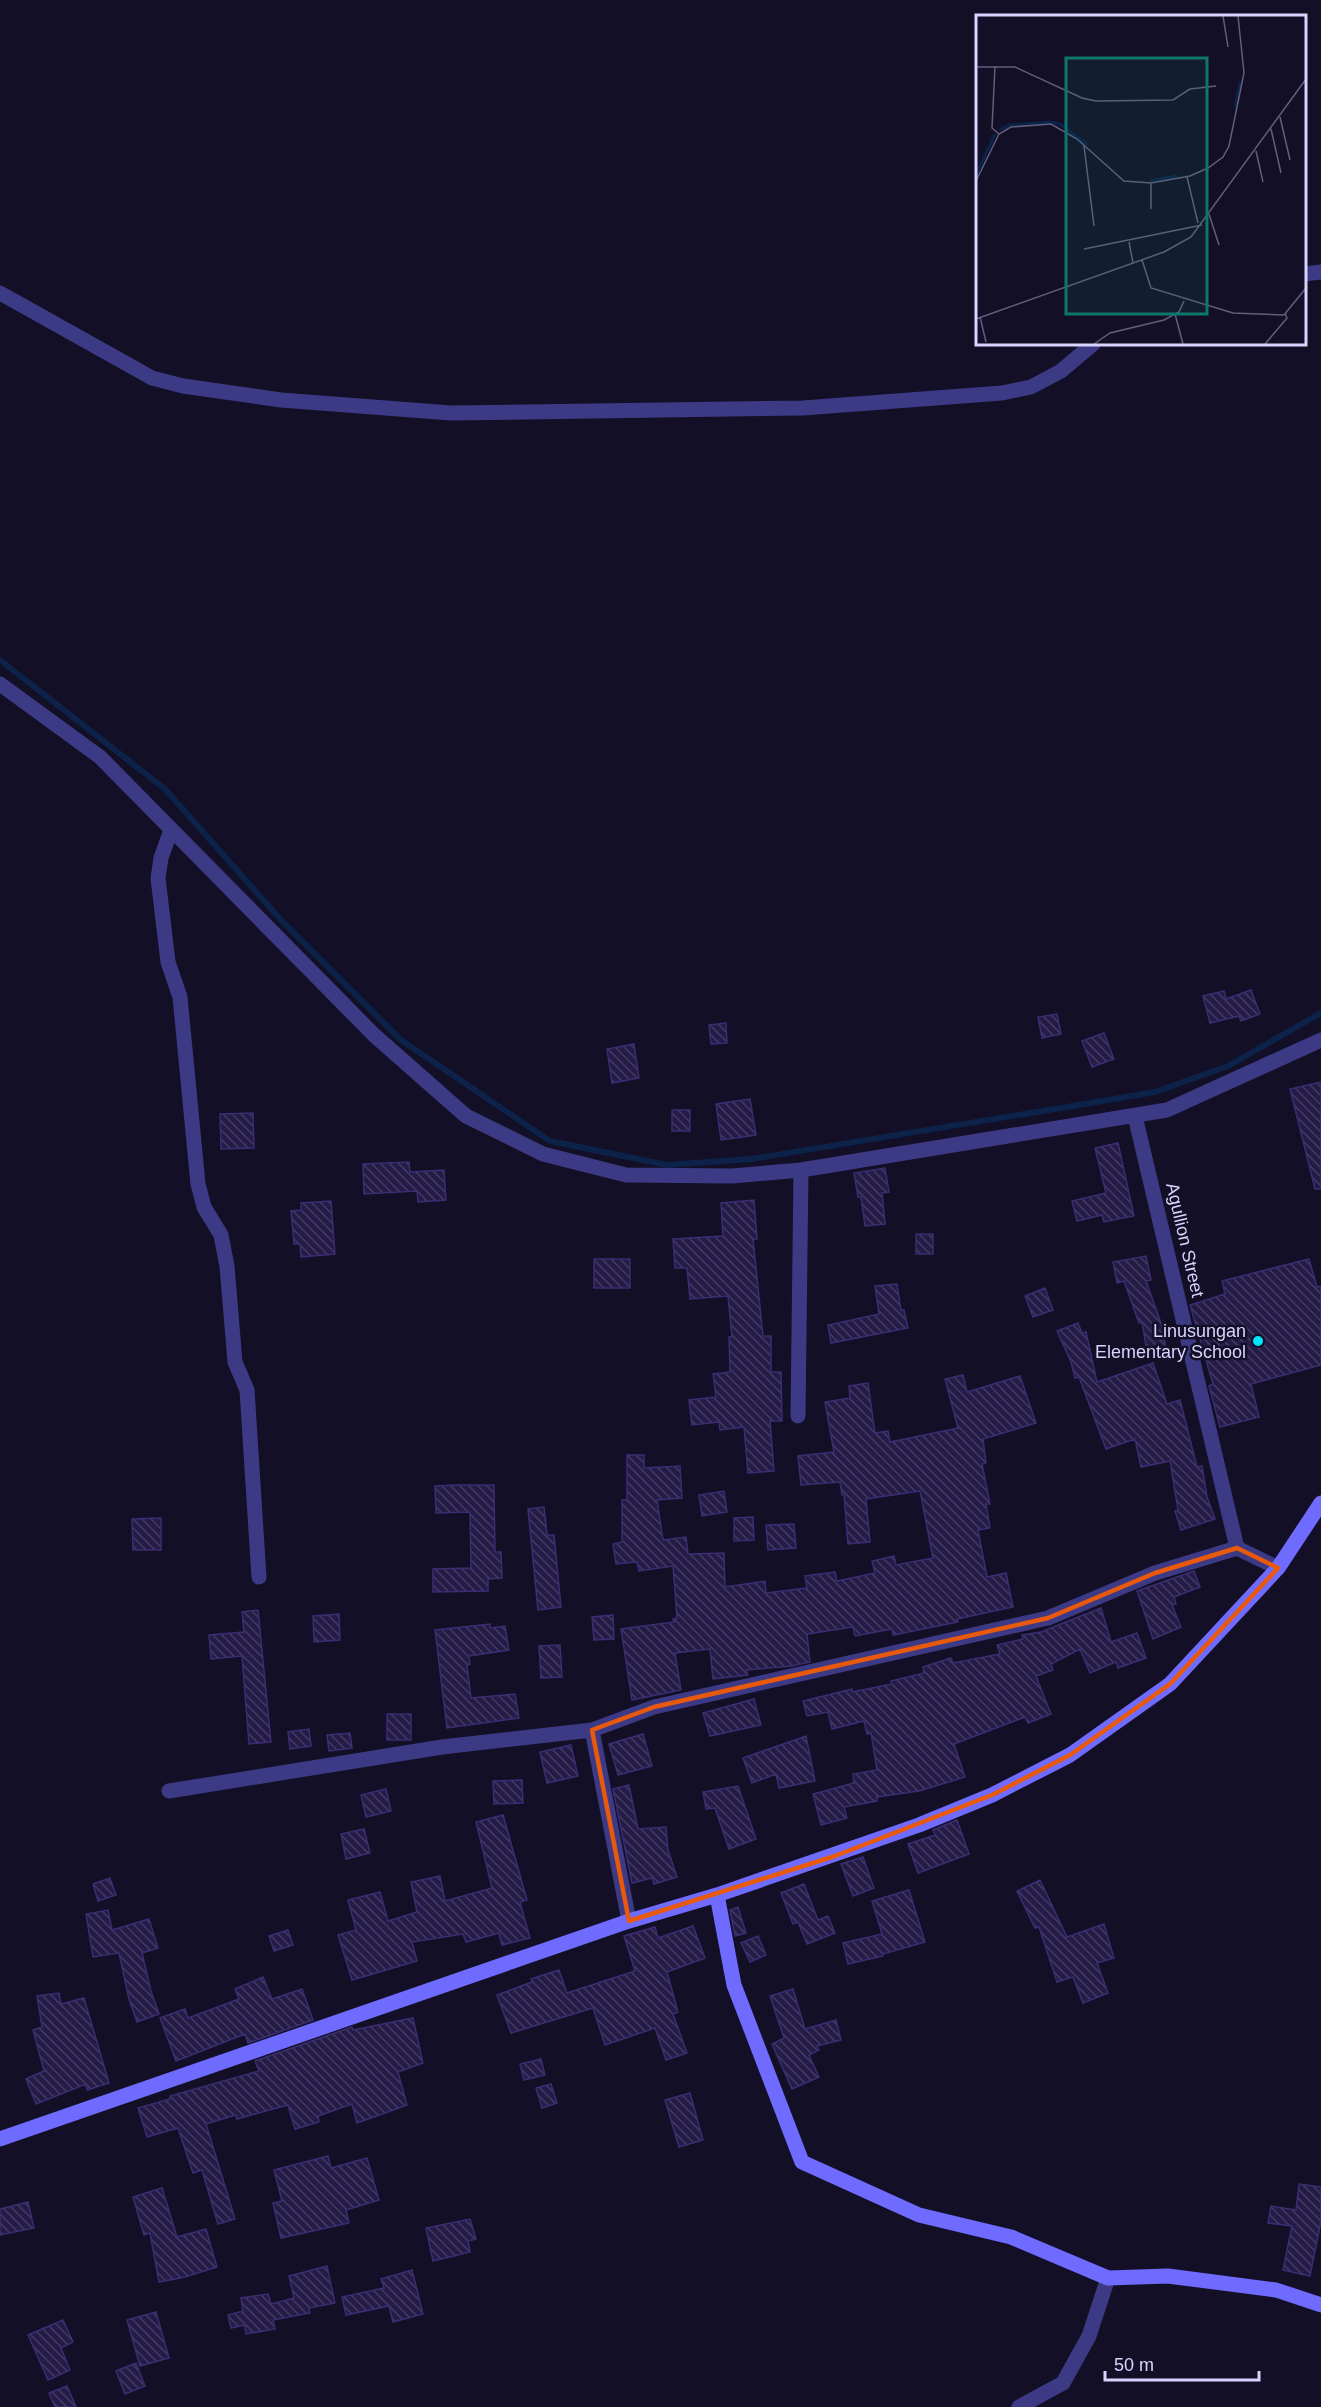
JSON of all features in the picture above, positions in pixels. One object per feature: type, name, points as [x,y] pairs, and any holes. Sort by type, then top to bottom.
[{"type":"street","points":[[1306,274],[1321,272]]},
{"type":"street","points":[[0,293],[152,378],[183,386],[281,400],[451,412],[802,408],[1002,393],[1031,387],[1060,371],[1092,345]]},
{"type":"street","points":[[0,684],[100,757],[374,1035],[465,1116],[543,1154],[626,1175],[732,1176],[801,1170],[1167,1110],[1321,1040]]},
{"type":"street","points":[[171,830],[161,858],[158,878],[161,911],[168,962],[180,997],[198,1184],[204,1208],[221,1235],[227,1266],[235,1362],[247,1390],[259,1578]]},
{"type":"street","name":"Agullion Street","points":[[1135,1116],[1237,1548]]},
{"type":"street","points":[[798,1416],[801,1170]]},
{"type":"street","points":[[0,2139],[629,1921],[717,1895],[919,1825],[992,1795],[1070,1755],[1170,1684],[1278,1568],[1321,1503]]},
{"type":"street","points":[[169,1791],[442,1747],[592,1730],[654,1707],[1048,1618],[1155,1573],[1237,1548],[1278,1568]]},
{"type":"street","points":[[592,1730],[629,1921]]},
{"type":"street","points":[[717,1895],[734,1985],[802,2162],[919,2215],[1011,2237],[1108,2278],[1179,2277],[1276,2290],[1321,2305]]},
{"type":"street","points":[[1021,2407],[1063,2383],[1089,2336],[1108,2278]]},
{"type":"highlighted area","points":[[1237,1548],[1278,1568],[1170,1684],[1070,1755],[992,1795],[835,1856],[629,1921],[592,1730],[654,1707],[1048,1618],[1155,1573]]},
{"type":"building","points":[[1251,990],[1260,1014],[1241,1021],[1239,1016],[1210,1023],[1203,996],[1224,991],[1226,999]]},
{"type":"building","points":[[1057,1014],[1061,1034],[1042,1038],[1038,1017]]},
{"type":"building","points":[[726,1023],[727,1043],[711,1044],[709,1025]]},
{"type":"building","points":[[1104,1033],[1114,1059],[1092,1067],[1082,1041]]},
{"type":"building","points":[[634,1044],[639,1078],[612,1083],[607,1049]]},
{"type":"building","points":[[1321,1082],[1321,1189],[1315,1189],[1290,1089]]},
{"type":"building","points":[[750,1099],[756,1135],[721,1140],[716,1104]]},
{"type":"building","points":[[672,1110],[690,1110],[690,1131],[672,1131]]},
{"type":"building","points":[[253,1113],[254,1148],[221,1149],[220,1114]]},
{"type":"building","points":[[1118,1143],[1134,1216],[1104,1222],[1102,1215],[1077,1221],[1072,1201],[1106,1193],[1095,1148]]},
{"type":"building","points":[[409,1162],[410,1172],[444,1170],[446,1200],[418,1202],[417,1191],[364,1194],[363,1164]]},
{"type":"building","points":[[885,1168],[889,1192],[882,1193],[885,1224],[865,1226],[861,1197],[858,1197],[854,1173]]},
{"type":"building","points":[[754,1200],[757,1239],[753,1239],[763,1336],[771,1336],[771,1372],[781,1372],[782,1421],[770,1421],[774,1471],[748,1473],[744,1427],[720,1430],[719,1422],[692,1425],[689,1400],[716,1397],[713,1374],[730,1372],[729,1337],[732,1337],[728,1296],[690,1299],[687,1268],[675,1268],[673,1239],[723,1236],[721,1203]]},
{"type":"building","points":[[331,1201],[335,1254],[301,1257],[300,1244],[294,1244],[291,1211],[301,1210],[301,1203]]},
{"type":"building","points":[[916,1234],[933,1234],[933,1254],[916,1254]]},
{"type":"building","points":[[1146,1256],[1151,1280],[1146,1281],[1162,1326],[1167,1355],[1148,1358],[1142,1322],[1139,1323],[1124,1281],[1117,1283],[1113,1262]]},
{"type":"building","points":[[594,1259],[630,1259],[630,1288],[594,1288]]},
{"type":"building","name":"Linusungan Elementary School","points":[[1309,1259],[1317,1287],[1321,1286],[1321,1365],[1251,1384],[1259,1417],[1220,1427],[1209,1386],[1213,1384],[1190,1305],[1225,1294],[1222,1281]]},
{"type":"building","points":[[897,1284],[901,1310],[904,1310],[908,1328],[831,1343],[828,1325],[879,1314],[875,1286]]},
{"type":"building","points":[[1045,1288],[1053,1310],[1033,1317],[1025,1296]]},
{"type":"building","points":[[1078,1323],[1082,1333],[1086,1332],[1097,1382],[1153,1363],[1167,1404],[1180,1400],[1197,1467],[1202,1466],[1207,1497],[1215,1519],[1181,1530],[1175,1511],[1178,1510],[1170,1461],[1141,1467],[1135,1439],[1106,1449],[1079,1377],[1075,1378],[1071,1362],[1057,1331]]},
{"type":"building","points":[[963,1375],[967,1392],[1020,1376],[1036,1423],[983,1439],[986,1463],[982,1464],[990,1504],[986,1504],[990,1528],[978,1530],[987,1577],[1006,1573],[1013,1607],[957,1619],[958,1622],[893,1635],[892,1629],[855,1636],[853,1627],[807,1634],[810,1662],[746,1670],[748,1675],[713,1679],[710,1649],[675,1653],[681,1690],[632,1700],[621,1629],[674,1622],[673,1619],[677,1618],[673,1566],[639,1571],[637,1562],[616,1564],[613,1544],[622,1542],[622,1500],[627,1500],[627,1455],[644,1455],[644,1468],[680,1466],[682,1498],[657,1500],[663,1540],[686,1537],[688,1554],[724,1553],[725,1587],[765,1581],[766,1593],[807,1588],[805,1576],[835,1572],[837,1581],[875,1573],[872,1561],[894,1556],[896,1565],[933,1558],[920,1491],[866,1499],[870,1542],[848,1544],[844,1495],[842,1495],[840,1482],[801,1485],[798,1456],[834,1452],[825,1402],[850,1398],[849,1386],[868,1383],[875,1433],[888,1431],[890,1442],[958,1428],[945,1379]]},
{"type":"building","points":[[494,1485],[495,1552],[501,1552],[502,1578],[488,1579],[488,1591],[433,1592],[433,1569],[471,1568],[470,1512],[436,1513],[435,1486]]},
{"type":"building","points":[[724,1491],[727,1512],[702,1516],[699,1495]]},
{"type":"building","points":[[544,1507],[547,1535],[554,1535],[561,1607],[538,1610],[528,1509]]},
{"type":"building","points":[[753,1517],[754,1540],[734,1541],[734,1518]]},
{"type":"building","points":[[161,1518],[161,1550],[133,1550],[132,1519]]},
{"type":"building","points":[[794,1524],[796,1548],[768,1550],[766,1525]]},
{"type":"building","points":[[1194,1571],[1200,1587],[1174,1597],[1176,1604],[1172,1605],[1181,1627],[1153,1639],[1137,1591]]},
{"type":"building","points":[[1101,1608],[1111,1642],[1137,1633],[1146,1658],[1118,1668],[1116,1662],[1090,1673],[1080,1649],[1051,1664],[1053,1670],[1036,1676],[1051,1714],[1028,1723],[1025,1717],[954,1744],[965,1777],[919,1791],[877,1797],[877,1801],[844,1807],[847,1818],[821,1825],[813,1794],[854,1783],[853,1774],[877,1770],[871,1733],[867,1734],[864,1721],[832,1729],[828,1712],[807,1716],[803,1701],[852,1689],[852,1692],[892,1684],[891,1681],[924,1673],[923,1667],[951,1658],[953,1663],[1000,1654],[997,1645],[1023,1639],[1022,1635],[1041,1632]]},
{"type":"building","points":[[258,1610],[271,1742],[249,1744],[242,1656],[211,1659],[209,1635],[244,1632],[242,1612]]},
{"type":"building","points":[[339,1614],[340,1640],[314,1642],[313,1616]]},
{"type":"building","points":[[613,1615],[614,1639],[594,1640],[592,1617]]},
{"type":"building","points":[[490,1624],[490,1628],[505,1626],[509,1650],[469,1656],[470,1664],[467,1665],[471,1698],[515,1694],[519,1718],[447,1728],[435,1630]]},
{"type":"building","points":[[560,1645],[562,1677],[541,1678],[539,1646]]},
{"type":"building","points":[[754,1699],[761,1725],[710,1736],[703,1713]]},
{"type":"building","points":[[387,1714],[411,1714],[411,1740],[387,1740]]},
{"type":"building","points":[[309,1729],[311,1746],[290,1749],[288,1732]]},
{"type":"building","points":[[350,1733],[352,1748],[329,1751],[327,1735]]},
{"type":"building","points":[[643,1734],[652,1766],[618,1775],[609,1744]]},
{"type":"building","points":[[806,1736],[815,1781],[779,1788],[776,1774],[752,1783],[743,1758]]},
{"type":"building","points":[[571,1745],[578,1776],[547,1783],[540,1752]]},
{"type":"building","points":[[522,1780],[523,1803],[494,1804],[493,1781]]},
{"type":"building","points":[[629,1785],[638,1829],[666,1827],[668,1850],[677,1877],[654,1884],[652,1878],[632,1883],[613,1789]]},
{"type":"building","points":[[738,1786],[756,1839],[729,1849],[715,1808],[706,1809],[703,1792]]},
{"type":"building","points":[[386,1789],[391,1811],[366,1817],[361,1795]]},
{"type":"building","points":[[503,1815],[527,1900],[520,1902],[530,1938],[502,1945],[499,1933],[466,1942],[463,1934],[412,1942],[417,1961],[352,1980],[338,1935],[356,1930],[348,1900],[380,1892],[388,1921],[417,1912],[411,1882],[440,1876],[445,1901],[492,1888],[476,1822]]},
{"type":"building","points":[[957,1820],[969,1854],[918,1873],[908,1844],[935,1835],[933,1830]]},
{"type":"building","points":[[364,1829],[370,1853],[346,1859],[341,1834]]},
{"type":"building","points":[[863,1857],[874,1888],[853,1896],[841,1864]]},
{"type":"building","points":[[110,1878],[116,1895],[98,1901],[93,1884]]},
{"type":"building","points":[[1040,1880],[1067,1937],[1104,1924],[1114,1958],[1097,1963],[1108,1993],[1083,2003],[1073,1977],[1057,1982],[1039,1927],[1035,1928],[1017,1891]]},
{"type":"building","points":[[804,1884],[818,1920],[828,1916],[835,1933],[807,1944],[798,1922],[793,1924],[781,1893]]},
{"type":"building","points":[[909,1890],[925,1942],[883,1954],[883,1956],[848,1964],[843,1943],[882,1934],[872,1901]]},
{"type":"building","points":[[738,1907],[746,1933],[735,1936],[730,1910]]},
{"type":"building","points":[[108,1910],[112,1930],[149,1919],[158,1948],[142,1953],[159,2014],[137,2022],[129,1999],[119,1953],[93,1957],[86,1914]]},
{"type":"building","points":[[693,1926],[705,1958],[667,1972],[678,2012],[673,2014],[687,2053],[666,2060],[655,2028],[605,2045],[593,2008],[511,2033],[497,1995],[532,1982],[531,1979],[559,1970],[567,1993],[635,1971],[624,1936],[655,1927],[658,1938]]},
{"type":"building","points":[[288,1930],[293,1945],[274,1951],[269,1936]]},
{"type":"building","points":[[758,1936],[766,1955],[750,1962],[741,1943]]},
{"type":"building","points":[[263,1977],[272,1999],[302,1989],[313,2020],[248,2043],[245,2034],[176,2061],[160,2018],[185,2009],[188,2018],[239,1999],[235,1989]]},
{"type":"building","points":[[793,1989],[805,2029],[836,2020],[841,2040],[817,2046],[819,2050],[809,2055],[819,2077],[792,2089],[772,2044],[784,2038],[770,1996]]},
{"type":"building","points":[[59,1993],[61,2004],[84,1998],[109,2083],[87,2090],[86,2084],[36,2104],[26,2079],[44,2071],[33,2030],[42,2027],[37,1996]]},
{"type":"building","points":[[413,2018],[423,2063],[398,2072],[407,2105],[357,2123],[352,2104],[318,2116],[319,2122],[295,2129],[288,2105],[237,2119],[236,2115],[206,2124],[235,2219],[218,2224],[202,2170],[193,2173],[178,2128],[147,2137],[138,2108],[170,2099],[170,2096],[259,2071],[255,2061],[352,2027],[353,2030]]},
{"type":"building","points":[[541,2059],[545,2075],[524,2080],[520,2064]]},
{"type":"building","points":[[551,2084],[557,2103],[542,2108],[536,2088]]},
{"type":"building","points":[[690,2093],[703,2140],[679,2147],[665,2100]]},
{"type":"building","points":[[328,2156],[331,2168],[367,2158],[379,2200],[346,2210],[349,2223],[281,2238],[273,2203],[282,2201],[274,2170]]},
{"type":"building","points":[[1299,2184],[1321,2187],[1321,2221],[1310,2276],[1283,2270],[1292,2226],[1268,2223],[1271,2206],[1296,2210]]},
{"type":"building","points":[[162,2188],[177,2237],[206,2229],[217,2267],[159,2282],[150,2233],[144,2235],[133,2197]]},
{"type":"building","points":[[28,2202],[34,2228],[0,2235],[0,2209]]},
{"type":"building","points":[[470,2219],[476,2239],[468,2241],[470,2252],[433,2261],[426,2228]]},
{"type":"building","points":[[327,2266],[335,2303],[309,2308],[310,2313],[273,2320],[275,2329],[246,2334],[245,2325],[231,2328],[228,2315],[243,2311],[241,2298],[268,2294],[271,2304],[294,2298],[289,2276]]},
{"type":"building","points":[[412,2270],[423,2314],[393,2322],[389,2306],[346,2315],[342,2297],[384,2288],[381,2279]]},
{"type":"building","points":[[156,2312],[169,2358],[140,2366],[127,2320]]},
{"type":"building","points":[[63,2320],[73,2342],[61,2348],[70,2370],[48,2380],[28,2335]]},
{"type":"building","points":[[136,2363],[145,2386],[125,2394],[116,2371]]},
{"type":"building","points":[[67,2386],[76,2407],[55,2407],[49,2393]]},
{"type":"waterway","points":[[0,660],[165,789],[281,920],[401,1040],[550,1141],[667,1165],[751,1159],[1061,1108],[1155,1092],[1228,1066],[1321,1013]]},
{"type":"place","name":"Linusungan Elementary School","points":[[1258,1341]]}]
